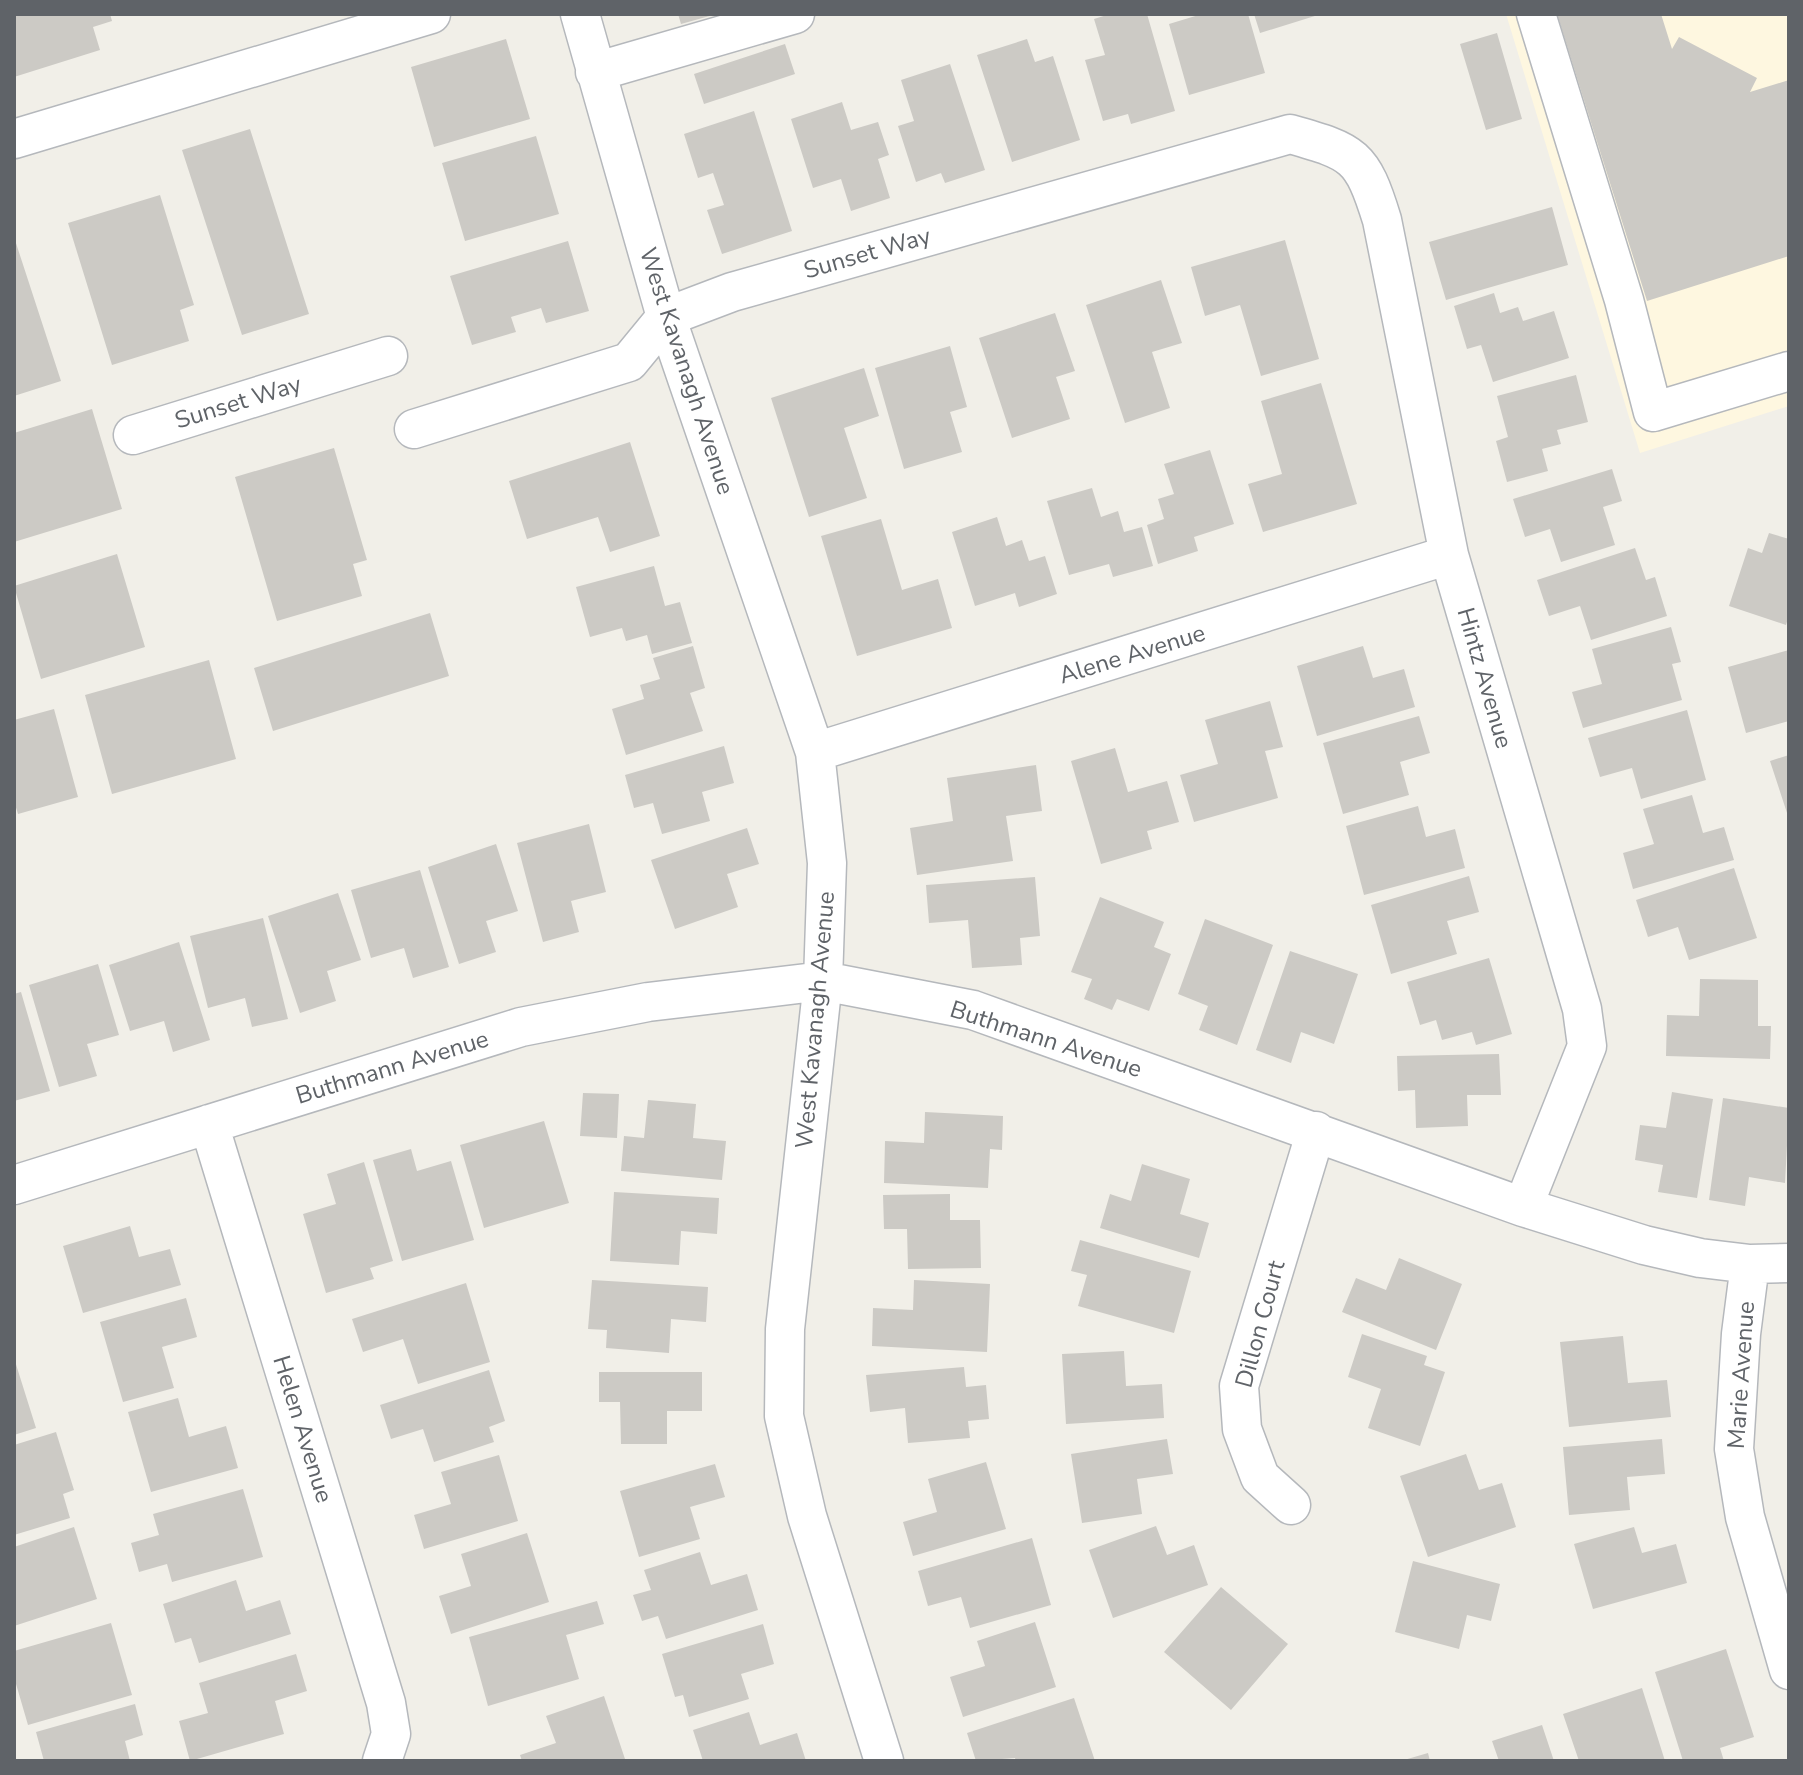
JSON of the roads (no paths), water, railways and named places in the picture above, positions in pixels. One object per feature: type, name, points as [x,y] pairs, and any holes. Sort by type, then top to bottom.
[{"type":"street","points":[[14,139],[431,14]]},
{"type":"street","name":"West Kavanagh Avenue","points":[[580,14],[666,317],[815,752],[827,863],[823,981],[785,1329],[784,1416],[807,1516],[884,1761]]},
{"type":"street","points":[[595,72],[795,14]]},
{"type":"street","points":[[1536,14],[1624,300],[1653,412],[1789,371]]},
{"type":"street","name":"Sunset Way","points":[[414,429],[629,362],[666,317],[732,292],[1290,134],[1342,148]]},
{"type":"street","name":"Hintz Avenue","points":[[1342,148],[1369,175],[1382,220],[1449,555],[1582,1009],[1587,1046],[1523,1207]]},
{"type":"street","name":"Sunset Way","points":[[133,435],[388,356]]},
{"type":"street","name":"Alene Avenue","points":[[815,752],[1449,555]]},
{"type":"street","name":"Buthmann Avenue","points":[[14,1185],[521,1027],[648,1002],[823,981],[973,1010],[1523,1207],[1644,1245],[1700,1258],[1750,1264],[1789,1263]]},
{"type":"street","name":"Helen Avenue","points":[[209,1124],[386,1703],[386,1748]]},
{"type":"street","name":"Dillon Court","points":[[1291,1505],[1260,1477],[1242,1429],[1239,1386],[1316,1131]]},
{"type":"street","name":"Marie Avenue","points":[[1750,1264],[1741,1334],[1734,1449],[1745,1517],[1789,1670]]}]
